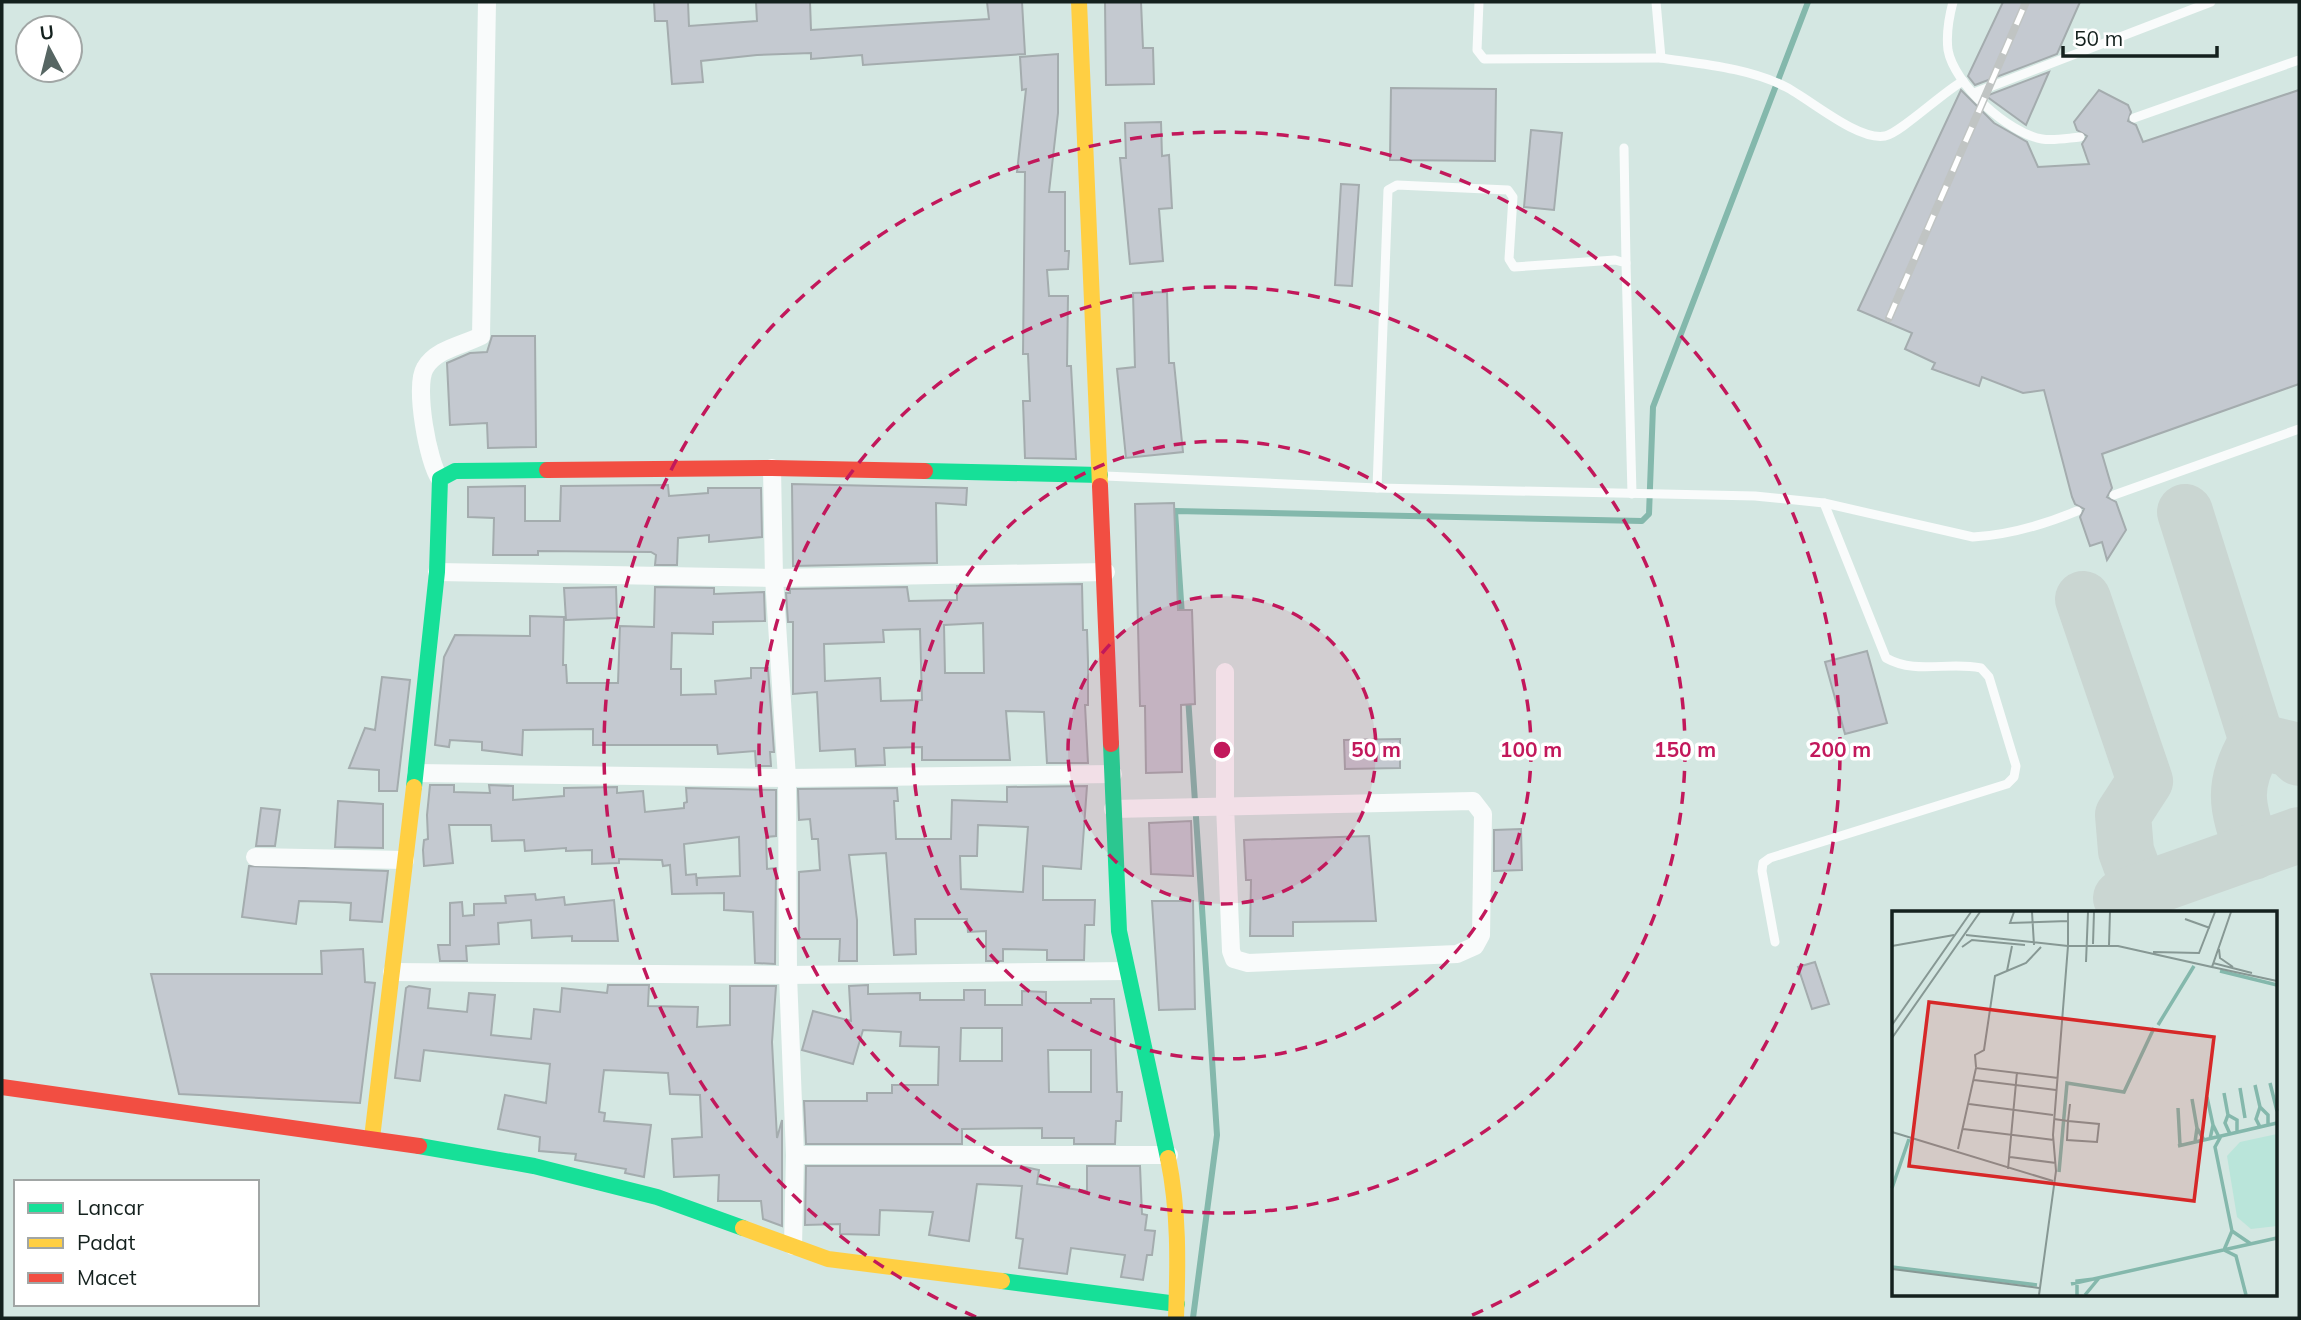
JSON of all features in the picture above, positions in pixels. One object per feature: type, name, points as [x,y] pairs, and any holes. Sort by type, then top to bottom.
[{"type":"main road","points":[[2,1087],[372,1138],[534,1166],[657,1197],[828,1258],[1176,1311],[1178,1221],[1168,1155],[1119,931],[1106,572],[1079,2]]},
{"type":"main road","points":[[372,1138],[437,572],[440,479],[456,471],[772,468],[1100,475]]},
{"type":"street","points":[[440,479],[431,463],[421,377],[425,368],[438,356],[481,336],[488,2]]},
{"type":"street","points":[[772,468],[774,578],[787,778],[788,975],[795,1155],[793,1246]]},
{"type":"street","points":[[437,572],[774,578],[1106,572]]},
{"type":"street","points":[[1113,810],[1223,805],[1477,803],[1483,814],[1481,935],[1475,946],[1457,954],[1237,962],[1231,951],[1223,805],[1225,672]]},
{"type":"street","points":[[416,773],[787,778],[1113,774]]},
{"type":"street","points":[[255,858],[405,860]]},
{"type":"street","points":[[392,972],[788,975],[1126,971]]},
{"type":"street","points":[[795,1155],[1168,1155]]},
{"type":"lane","points":[[1479,2],[1477,50],[1485,59],[1661,58],[1741,72],[1784,86],[1869,136],[1887,136],[1899,130],[1944,91],[1964,81]]},
{"type":"lane","points":[[1656,2],[1661,58]]},
{"type":"lane","points":[[1953,2],[1948,21],[1948,49],[1956,72],[1974,93],[2001,118],[2026,134],[2045,140],[2080,137]]},
{"type":"lane","points":[[1974,93],[2211,2]]},
{"type":"lane","points":[[2134,118],[2299,60]]},
{"type":"lane","points":[[1624,148],[1632,494]]},
{"type":"lane","points":[[1377,488],[1388,190],[1391,186],[1508,190],[1513,197],[1509,259],[1514,267],[1615,260],[1626,263]]},
{"type":"lane","points":[[2114,495],[2299,429]]},
{"type":"lane","points":[[1100,475],[1377,488],[1682,493],[1824,503],[1973,537],[1999,536],[2045,525],[2077,511]]},
{"type":"lane","points":[[1774,942],[1763,863],[1770,858],[2007,784],[2014,777],[2016,766],[1989,677],[1980,668],[1969,665],[1914,668],[1899,665],[1886,658],[1824,503]]},
{"type":"building","points":[[654,2],[688,2],[689,26],[757,21],[756,2],[810,2],[811,30],[989,19],[987,2],[1022,2],[1025,54],[863,65],[862,55],[811,59],[811,53],[757,55],[701,61],[703,82],[672,84],[667,21],[655,21]]},
{"type":"building","points":[[1105,2],[1141,2],[1143,48],[1153,48],[1154,84],[1106,85]]},
{"type":"building","points":[[2003,2],[2080,2],[2057,54],[1975,85],[1968,76]]},
{"type":"building","points":[[1058,54],[1058,113],[1049,192],[1065,192],[1065,251],[1069,251],[1068,269],[1047,270],[1049,296],[1068,296],[1067,366],[1071,366],[1076,459],[1025,458],[1023,401],[1030,401],[1028,354],[1023,354],[1025,172],[1017,172],[1026,89],[1022,90],[1020,57]]},
{"type":"building","points":[[2049,72],[2026,125],[1986,96]]},
{"type":"building","points":[[1391,88],[1496,89],[1495,161],[1390,160]]},
{"type":"building","points":[[1961,90],[1994,123],[2027,142],[2038,167],[2089,164],[2082,144],[2087,136],[2077,130],[2074,122],[2099,90],[2128,105],[2131,112],[2128,121],[2136,125],[2143,142],[2299,90],[2299,384],[2102,454],[2112,488],[2107,497],[2116,502],[2126,530],[2107,560],[2102,542],[2090,546],[2080,517],[2084,509],[2075,504],[2072,497],[2044,390],[2023,393],[1982,377],[1979,386],[1932,369],[1935,363],[1905,349],[1912,333],[1858,310]]},
{"type":"building","points":[[1161,122],[1162,156],[1169,155],[1172,208],[1159,209],[1163,261],[1130,264],[1120,158],[1126,158],[1125,123]]},
{"type":"building","points":[[1531,130],[1562,133],[1554,210],[1524,207]]},
{"type":"building","points":[[1341,184],[1359,185],[1352,286],[1335,285]]},
{"type":"building","points":[[1167,292],[1169,363],[1174,363],[1183,452],[1126,458],[1117,369],[1135,367],[1133,293]]},
{"type":"building","points":[[492,336],[535,336],[536,447],[488,448],[487,423],[450,425],[447,363],[470,353],[487,352]]},
{"type":"building","points":[[792,484],[967,488],[966,505],[936,503],[937,563],[793,566]]},
{"type":"building","points":[[668,485],[669,496],[708,493],[708,488],[761,488],[762,537],[709,542],[709,535],[678,538],[677,565],[655,565],[656,555],[651,552],[538,551],[538,555],[493,555],[494,518],[468,517],[468,487],[525,486],[525,521],[560,521],[561,486]]},
{"type":"building","points":[[1174,503],[1178,610],[1192,610],[1195,704],[1181,705],[1182,772],[1146,773],[1145,706],[1140,706],[1135,504]]},
{"type":"building","points":[[1082,584],[1083,630],[1087,630],[1088,705],[1085,705],[1088,763],[1047,763],[1044,712],[1006,711],[1010,760],[922,760],[922,747],[884,748],[885,765],[856,766],[855,749],[820,751],[817,692],[793,694],[793,622],[788,622],[786,593],[790,593],[790,589],[907,587],[909,601],[957,600],[957,586]],"holes":[[[983,623],[984,673],[945,673],[944,625]],[[920,629],[922,700],[881,701],[880,678],[825,681],[824,644],[884,642],[883,630]]]},
{"type":"building","points":[[616,587],[617,618],[566,620],[564,588]]},
{"type":"building","points":[[655,587],[714,588],[714,594],[764,592],[765,621],[713,622],[713,634],[672,633],[671,669],[681,669],[681,695],[716,694],[715,681],[751,678],[751,668],[768,668],[774,752],[770,752],[771,766],[756,766],[755,751],[718,754],[717,745],[593,745],[593,729],[523,730],[522,755],[482,750],[482,742],[450,740],[449,747],[435,745],[444,657],[455,635],[530,636],[530,616],[564,617],[563,665],[566,665],[567,683],[618,683],[620,626],[654,627]]},
{"type":"building","points":[[1867,651],[1887,723],[1845,734],[1825,662]]},
{"type":"building","points":[[382,677],[410,680],[397,791],[379,791],[379,770],[349,768],[365,728],[375,730]]},
{"type":"building","points":[[1400,739],[1400,768],[1345,769],[1344,740]]},
{"type":"building","points":[[430,785],[454,785],[454,792],[490,793],[489,785],[513,786],[513,800],[564,796],[564,788],[617,787],[617,793],[643,791],[645,812],[684,808],[684,803],[687,802],[686,788],[776,790],[776,836],[766,837],[767,869],[776,868],[775,964],[755,963],[753,912],[724,910],[724,893],[672,894],[670,865],[663,866],[662,860],[619,859],[619,863],[592,864],[592,850],[566,851],[566,848],[525,851],[524,840],[492,841],[491,825],[449,825],[453,863],[424,866],[424,840],[428,839]],"holes":[[[739,837],[740,876],[697,878],[697,886],[696,874],[686,875],[684,844]]]},
{"type":"building","points":[[1087,786],[1081,869],[1043,866],[1043,900],[1095,900],[1094,925],[1085,925],[1084,960],[1047,960],[1047,950],[1003,949],[1003,961],[986,961],[986,931],[968,932],[967,919],[915,919],[916,954],[894,955],[886,853],[849,855],[857,920],[857,961],[839,961],[840,939],[799,939],[799,872],[820,870],[818,839],[812,839],[810,819],[799,820],[798,789],[897,788],[898,801],[894,801],[896,839],[951,839],[952,800],[1007,802],[1007,787]],"holes":[[[978,825],[1028,827],[1023,892],[961,889],[960,856],[977,856]]]},
{"type":"building","points":[[338,801],[383,804],[383,848],[335,847]]},
{"type":"building","points":[[261,808],[280,810],[275,846],[256,846]]},
{"type":"building","points":[[1191,821],[1193,876],[1151,874],[1149,823]]},
{"type":"building","points":[[1521,829],[1522,870],[1494,871],[1494,830]]},
{"type":"building","points":[[1369,836],[1376,921],[1293,922],[1293,936],[1250,936],[1251,880],[1246,880],[1244,840]]},
{"type":"building","points":[[249,866],[388,871],[382,922],[350,920],[351,903],[335,902],[299,901],[296,924],[242,917]]},
{"type":"building","points":[[535,894],[536,900],[564,897],[565,905],[614,900],[618,941],[572,941],[572,936],[532,938],[531,920],[498,923],[499,944],[466,946],[467,961],[440,961],[438,945],[450,945],[450,903],[462,902],[463,916],[474,915],[474,904],[506,903],[505,896]]},
{"type":"building","points":[[1152,901],[1193,901],[1195,1009],[1159,1010]]},
{"type":"building","points":[[363,949],[365,982],[375,983],[360,1103],[179,1094],[151,974],[322,974],[321,951]]},
{"type":"building","points":[[1815,962],[1829,1004],[1812,1009],[1798,967]]},
{"type":"building","points":[[608,985],[649,985],[648,1006],[698,1007],[697,1027],[730,1025],[730,986],[776,986],[772,1042],[777,1138],[782,1120],[782,1226],[763,1219],[761,1201],[718,1201],[719,1175],[674,1177],[672,1139],[702,1137],[700,1095],[670,1094],[668,1073],[604,1070],[599,1112],[605,1113],[604,1121],[651,1125],[644,1177],[625,1173],[626,1169],[575,1160],[576,1154],[539,1151],[540,1137],[498,1129],[505,1095],[546,1103],[550,1064],[424,1050],[420,1081],[395,1078],[406,988],[409,986],[430,989],[428,1008],[467,1012],[469,993],[495,995],[491,1035],[531,1039],[534,1009],[560,1012],[562,988],[607,993]]},
{"type":"building","points":[[868,985],[868,994],[920,993],[920,1000],[964,1000],[964,990],[985,990],[985,1005],[1022,1005],[1022,991],[1046,992],[1046,1003],[1091,1003],[1091,999],[1114,999],[1117,1092],[1122,1092],[1121,1121],[1116,1121],[1115,1144],[1074,1144],[1074,1138],[1042,1138],[1042,1128],[962,1129],[962,1144],[806,1144],[804,1101],[867,1101],[867,1093],[892,1093],[892,1085],[938,1085],[939,1047],[900,1046],[901,1032],[863,1030],[853,1064],[802,1050],[813,1011],[851,1021],[849,986]],"holes":[[[961,1028],[1002,1028],[1002,1061],[960,1061]],[[1048,1050],[1091,1050],[1091,1092],[1049,1092]]]},
{"type":"building","points":[[806,1166],[1020,1166],[1039,1170],[1037,1184],[1087,1191],[1087,1166],[1140,1166],[1142,1214],[1147,1215],[1145,1230],[1155,1231],[1152,1255],[1147,1255],[1143,1280],[1121,1277],[1125,1255],[1071,1248],[1067,1274],[1019,1268],[1023,1239],[1016,1238],[1022,1186],[977,1184],[969,1241],[929,1235],[933,1212],[880,1210],[879,1235],[840,1234],[840,1224],[805,1225]]},
{"type":"waterway","points":[[1182,616],[1175,511],[1642,521],[1649,514],[1653,407],[1808,2]]},
{"type":"waterway","points":[[1188,696],[1217,1135],[1193,1318]]},
{"type":"taxiway","points":[[2185,512],[2257,741]]},
{"type":"taxiway","points":[[2083,599],[2145,781],[2123,815],[2126,851],[2141,892]]},
{"type":"taxiway","points":[[2253,852],[2243,821],[2239,796],[2243,770],[2249,757],[2257,741],[2290,749],[2299,758]]},
{"type":"taxiway","points":[[2121,898],[2299,835]]},
{"type":"railway","points":[[1889,318],[2026,2]]},
{"type":"traffic: fast","points":[[414,787],[437,572],[440,479],[455,471],[547,470]]},
{"type":"traffic: fast","points":[[925,471],[1100,475]]},
{"type":"traffic: fast","points":[[1111,744],[1119,931],[1168,1158]]},
{"type":"traffic: fast","points":[[419,1146],[534,1166],[657,1197],[743,1228]]},
{"type":"traffic: fast","points":[[1002,1281],[1177,1304]]},
{"type":"traffic: slow","points":[[1079,2],[1100,486]]},
{"type":"traffic: slow","points":[[372,1138],[414,787]]},
{"type":"traffic: slow","points":[[1168,1158],[1176,1218],[1176,1318]]},
{"type":"traffic: slow","points":[[743,1228],[828,1259],[1002,1281]]},
{"type":"traffic: jam","points":[[547,470],[772,468],[925,471]]},
{"type":"traffic: jam","points":[[1100,486],[1111,744]]},
{"type":"traffic: jam","points":[[2,1087],[419,1146]]}]
